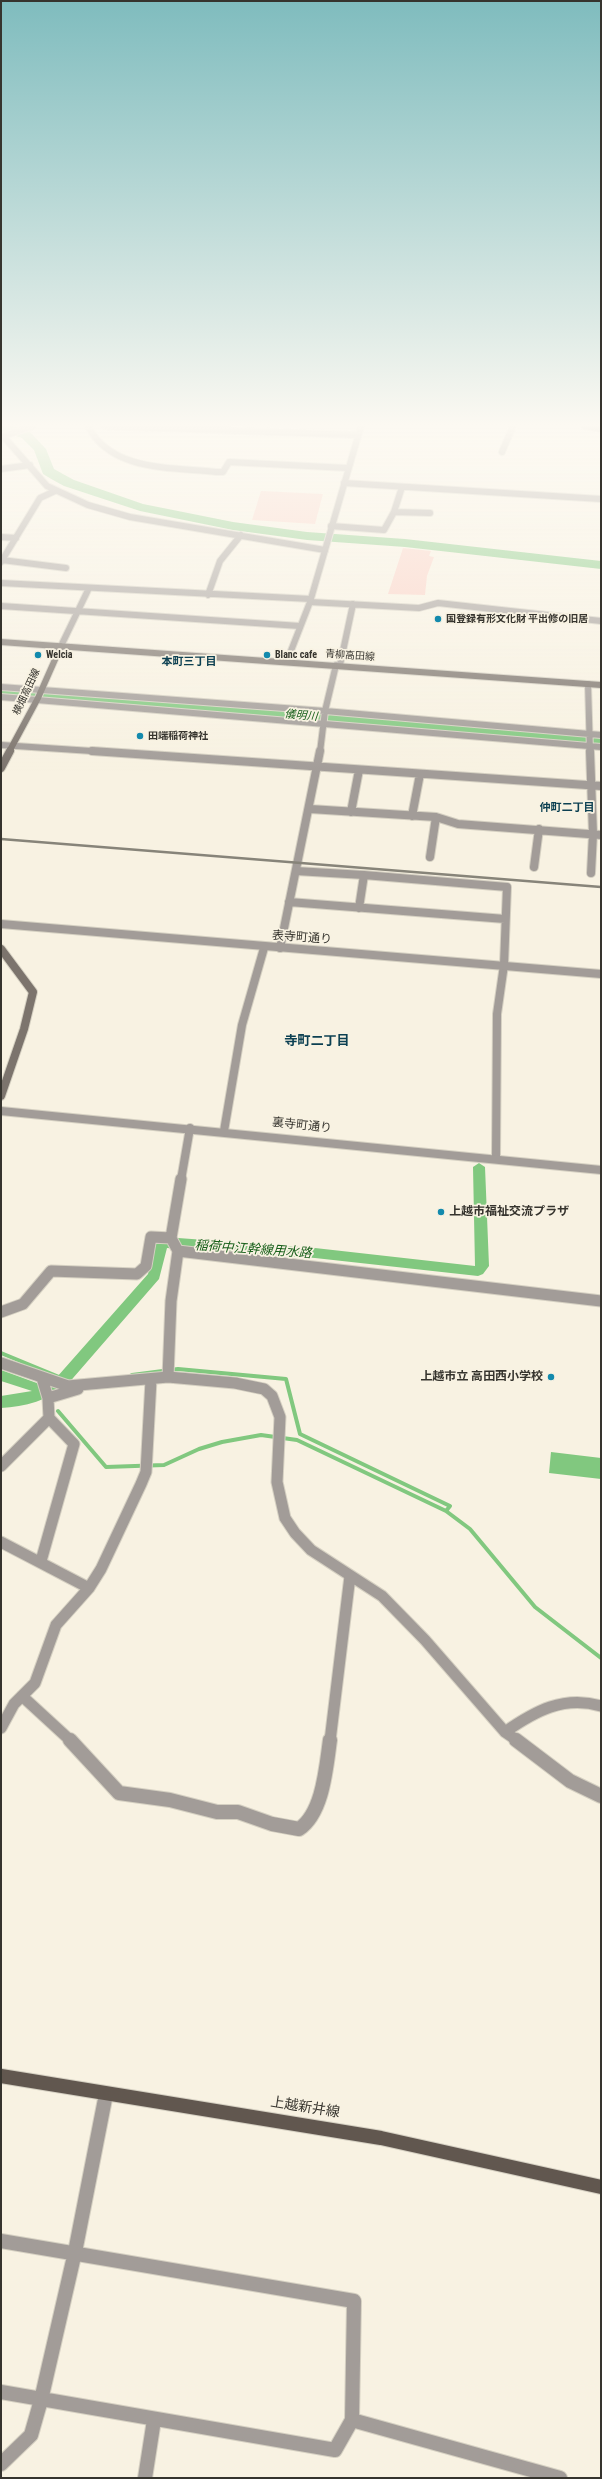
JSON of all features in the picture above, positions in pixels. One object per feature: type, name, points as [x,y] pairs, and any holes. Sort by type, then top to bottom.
[{"type":"main road","name":"青柳高田線","points":[[1,642],[287,661],[601,685]]},
{"type":"main road","name":"横畑高田線","points":[[1,768],[38,698],[61,646]]},
{"type":"main road","points":[[1,949],[33,992],[24,1030],[1,1096]]},
{"type":"main road","name":"上越新井線","points":[[1,2076],[381,2138],[601,2187]]},
{"type":"street","points":[[14,542],[2,561],[66,568]]},
{"type":"street","points":[[208,595],[220,560],[235,542]]},
{"type":"street","points":[[278,542],[325,550]]},
{"type":"street","points":[[287,661],[310,601],[327,542]]},
{"type":"street","points":[[1,583],[419,608],[438,603],[601,621]]},
{"type":"street","points":[[61,646],[89,588]]},
{"type":"street","points":[[280,948],[310,809],[325,711],[353,604]]},
{"type":"street","points":[[1,606],[300,626]]},
{"type":"street","points":[[588,684],[592,785],[597,834],[591,873]]},
{"type":"street","points":[[1,687],[325,711],[601,735]]},
{"type":"street","points":[[1,697],[38,698],[324,724],[548,741],[601,747]]},
{"type":"street","points":[[1,745],[316,768],[601,786]]},
{"type":"street","points":[[351,812],[359,770]]},
{"type":"street","points":[[412,816],[420,774]]},
{"type":"street","points":[[310,809],[436,817],[458,824],[597,834]]},
{"type":"street","points":[[430,857],[436,817]]},
{"type":"street","points":[[534,867],[539,829]]},
{"type":"street","points":[[296,871],[507,887],[504,965],[497,1014],[496,1158]]},
{"type":"street","points":[[359,908],[364,875]]},
{"type":"street","points":[[289,902],[505,919]]},
{"type":"street","name":"表寺町通り","points":[[1,924],[264,948],[504,965],[601,974]]},
{"type":"street","points":[[224,1131],[242,1025],[264,948]]},
{"type":"street","name":"裏寺町通り","points":[[1,1111],[224,1131],[601,1170]]},
{"type":"street","points":[[168,1377],[171,1301],[178,1251],[171,1238],[190,1128]]},
{"type":"street","points":[[1,1312],[23,1304],[51,1271],[137,1274],[146,1266],[152,1237],[171,1238]]},
{"type":"street","points":[[178,1251],[601,1301]]},
{"type":"street","points":[[1,1363],[68,1386],[91,1386],[168,1377],[247,1385],[264,1389],[272,1396],[280,1418],[278,1482],[280,1500],[285,1518],[295,1533],[311,1550],[382,1596],[426,1640],[505,1732],[570,1781],[601,1796]]},
{"type":"street","points":[[42,1378],[48,1398],[49,1418],[74,1444],[42,1561]]},
{"type":"street","points":[[1,1728],[6,1716],[35,1683],[56,1625],[89,1588],[114,1543],[146,1472],[152,1380]]},
{"type":"street","points":[[48,1398],[91,1386]]},
{"type":"street","points":[[1,1466],[49,1418]]},
{"type":"street","points":[[1,1542],[42,1561],[89,1588]]},
{"type":"street","points":[[22,1696],[76,1746],[119,1793],[144,1798],[170,1800],[217,1812],[238,1812],[272,1824],[299,1829],[308,1823],[314,1814],[326,1771],[350,1576]]},
{"type":"street","points":[[505,1732],[544,1706],[582,1701],[601,1706]]},
{"type":"street","points":[[1,2464],[31,2435],[41,2400],[74,2252],[106,2094]]},
{"type":"street","points":[[1,2241],[74,2252],[354,2301],[352,2420],[335,2450],[154,2420],[1,2392]]},
{"type":"street","points":[[145,2478],[154,2420]]},
{"type":"street","points":[[352,2420],[560,2478]]},
{"type":"shaded area","points":[[403,548],[431,551],[429,556],[434,557],[427,576],[425,595],[388,594]]},
{"type":"shaded area","points":[[551,1452],[601,1458],[601,1479],[549,1473]]},
{"type":"waterway","points":[[387,542],[601,565]]},
{"type":"waterway","name":"儀明川","points":[[1,692],[601,740]]},
{"type":"waterway","name":"稲荷中江幹線用水路","points":[[1,1402],[17,1401],[42,1394],[62,1381],[154,1276],[161,1244],[178,1243],[315,1253],[478,1271],[482,1266],[479,1167]]},
{"type":"waterway","points":[[1,1353],[64,1379]]},
{"type":"waterway","points":[[132,1375],[178,1369],[286,1379],[300,1434],[450,1506],[446,1511]]},
{"type":"waterway","points":[[1,1375],[39,1388]]},
{"type":"waterway","points":[[58,1411],[106,1467],[164,1465],[199,1449],[222,1442],[261,1435],[297,1440],[446,1511]]},
{"type":"waterway","points":[[446,1511],[470,1529],[535,1607],[601,1658]]},
{"type":"railway","points":[[1,839],[601,887]]},
{"type":"place","name":"国登録有形文化財 平出修の旧居","points":[[438,619]]},
{"type":"place","name":"Welcia","points":[[38,655]]},
{"type":"place","name":"Blanc cafe","points":[[267,655]]},
{"type":"place","name":"田端稲荷神社","points":[[140,736]]},
{"type":"place","name":"上越市福祉交流プラザ","points":[[441,1212]]},
{"type":"place","name":"上越市立 高田西小学校","points":[[551,1377]]},
{"type":"district","name":"本町三丁目","points":[[189,662]]},
{"type":"district","name":"仲町二丁目","points":[[567,808]]},
{"type":"district","name":"寺町二丁目","points":[[317,1042]]}]
